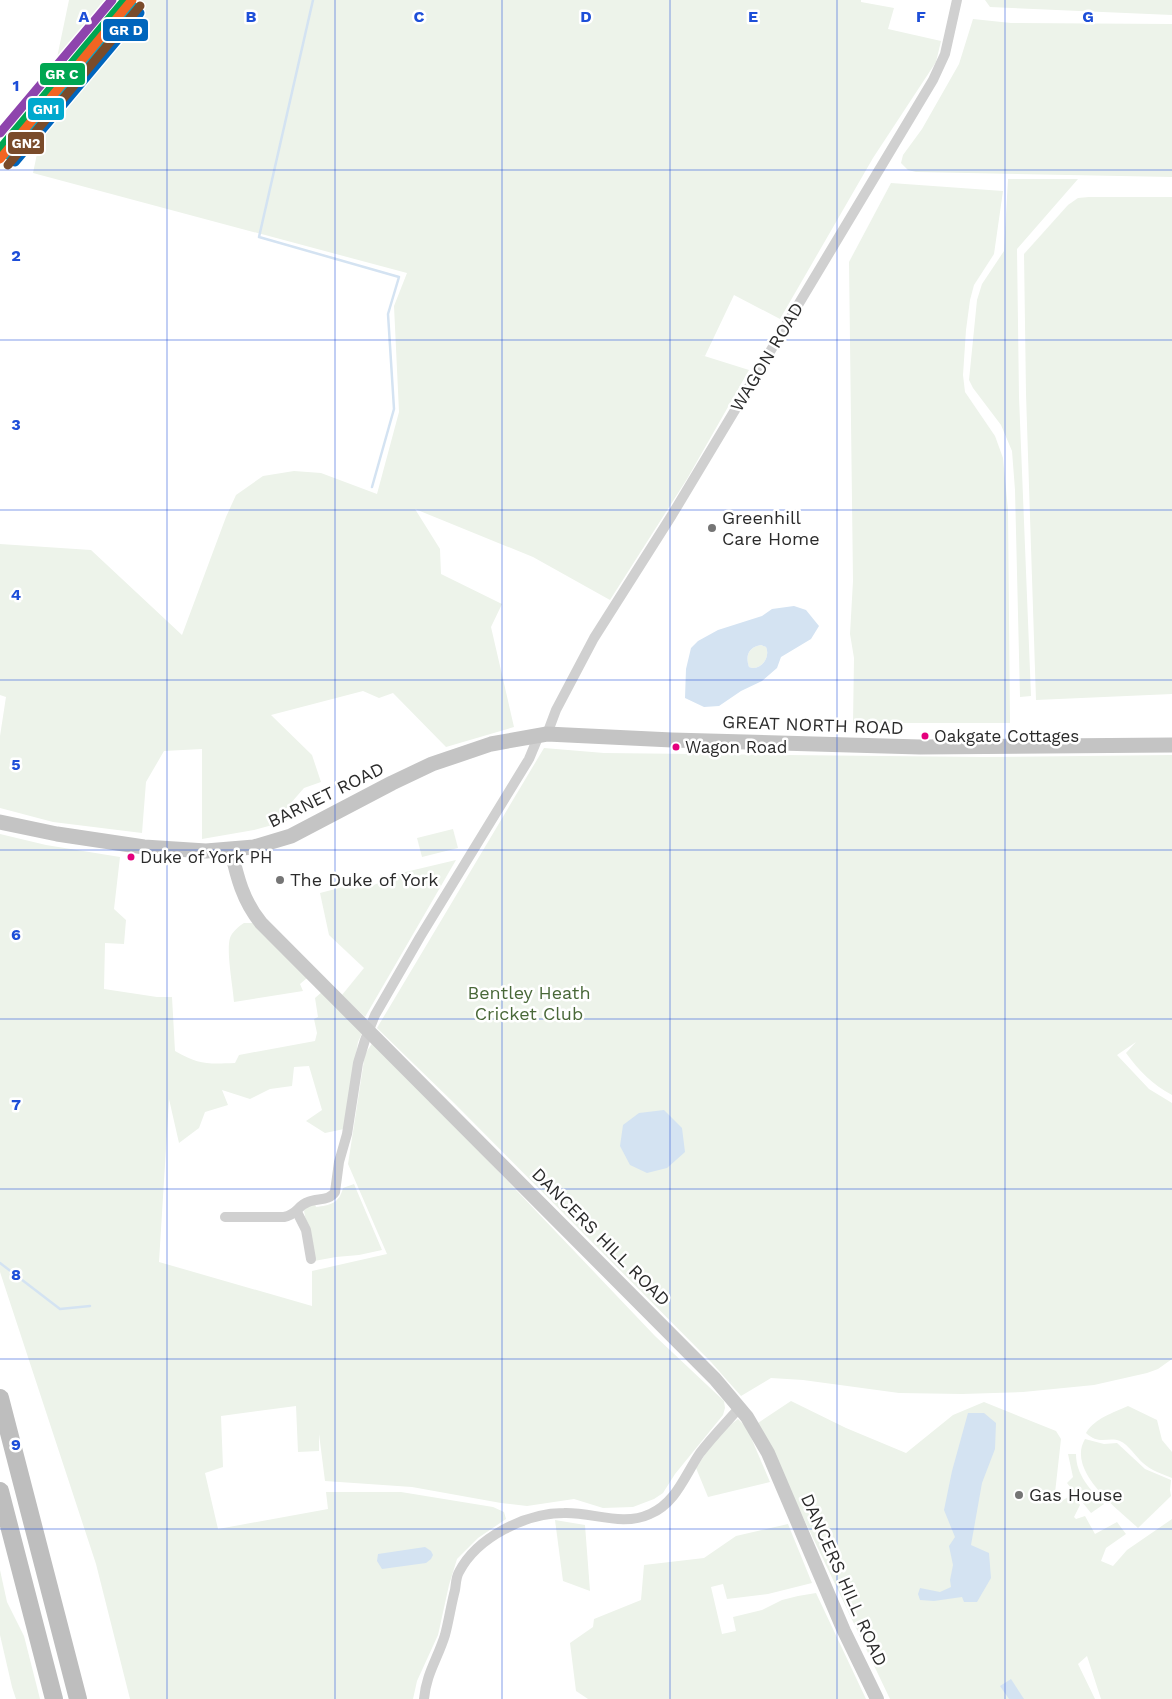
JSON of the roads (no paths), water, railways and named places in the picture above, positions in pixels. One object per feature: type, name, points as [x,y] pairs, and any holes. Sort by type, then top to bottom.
[{"type":"highway","points":[[0,1398],[78,1699]]},
{"type":"highway","points":[[0,1491],[54,1699]]},
{"type":"main road","name":"GREAT NORTH ROAD","points":[[514,739],[543,734],[672,740],[920,747],[1172,745]]},
{"type":"main road","name":"BARNET ROAD","points":[[0,822],[57,834],[144,847],[199,851],[231,850],[263,845],[291,836],[432,764],[491,744],[514,739]]},
{"type":"street","name":"WAGON ROAD","points":[[297,1212],[306,1203],[333,1196],[337,1188],[339,1166],[347,1134],[358,1063],[361,1050],[376,1015],[420,937],[529,759],[594,638],[672,515],[933,80],[945,54],[957,0]]},
{"type":"street","name":"DANCERS HILL ROAD","points":[[231,850],[242,893],[253,913],[282,945],[369,1030],[715,1379],[740,1407],[754,1427],[768,1453],[844,1631],[877,1699]]},
{"type":"street","points":[[225,1216],[284,1217],[297,1212],[306,1230],[311,1259]]},
{"type":"street","points":[[424,1699],[426,1680],[446,1633],[458,1573],[468,1559],[487,1541],[510,1526],[538,1516],[565,1513],[621,1520],[650,1514],[664,1506],[679,1489],[701,1453],[740,1407]]},
{"type":"water","points":[[794,606],[806,610],[819,626],[811,639],[781,657],[777,668],[762,681],[741,691],[719,706],[704,707],[685,698],[686,669],[691,648],[698,641],[718,630],[762,616],[772,609]],"holes":[[[757,646],[766,647],[767,655],[764,663],[757,668],[749,667],[749,652]]]},
{"type":"water","points":[[664,1110],[682,1128],[685,1152],[667,1168],[647,1173],[630,1165],[620,1146],[623,1125],[639,1113]]},
{"type":"water","points":[[968,1413],[984,1413],[996,1423],[995,1449],[982,1483],[971,1545],[989,1553],[991,1578],[977,1602],[964,1602],[962,1597],[934,1601],[920,1600],[918,1594],[920,1588],[940,1592],[951,1587],[950,1580],[953,1565],[949,1546],[955,1537],[944,1510],[952,1471]]},
{"type":"water","points":[[425,1547],[433,1555],[426,1563],[382,1569],[377,1561],[378,1554]]},
{"type":"water","points":[[1011,1679],[1024,1699],[1009,1699],[1000,1686]]},
{"type":"waterway","points":[[313,0],[259,237],[399,277],[388,314],[394,409],[372,487]]},
{"type":"waterway","points":[[0,1263],[60,1309],[90,1306]]},
{"type":"place","name":"Greenhill Care Home","points":[[712,528]]},
{"type":"place","name":"Oakgate Cottages","points":[[925,736]]},
{"type":"place","name":"Wagon Road","points":[[676,747]]},
{"type":"place","name":"Duke of York PH","points":[[131,857]]},
{"type":"place","name":"The Duke of York","points":[[280,880]]},
{"type":"place","name":"Gas House","points":[[1019,1495]]},
{"type":"park label","name":"Bentley Heath Cricket Club","points":[[529,1003]]}]
